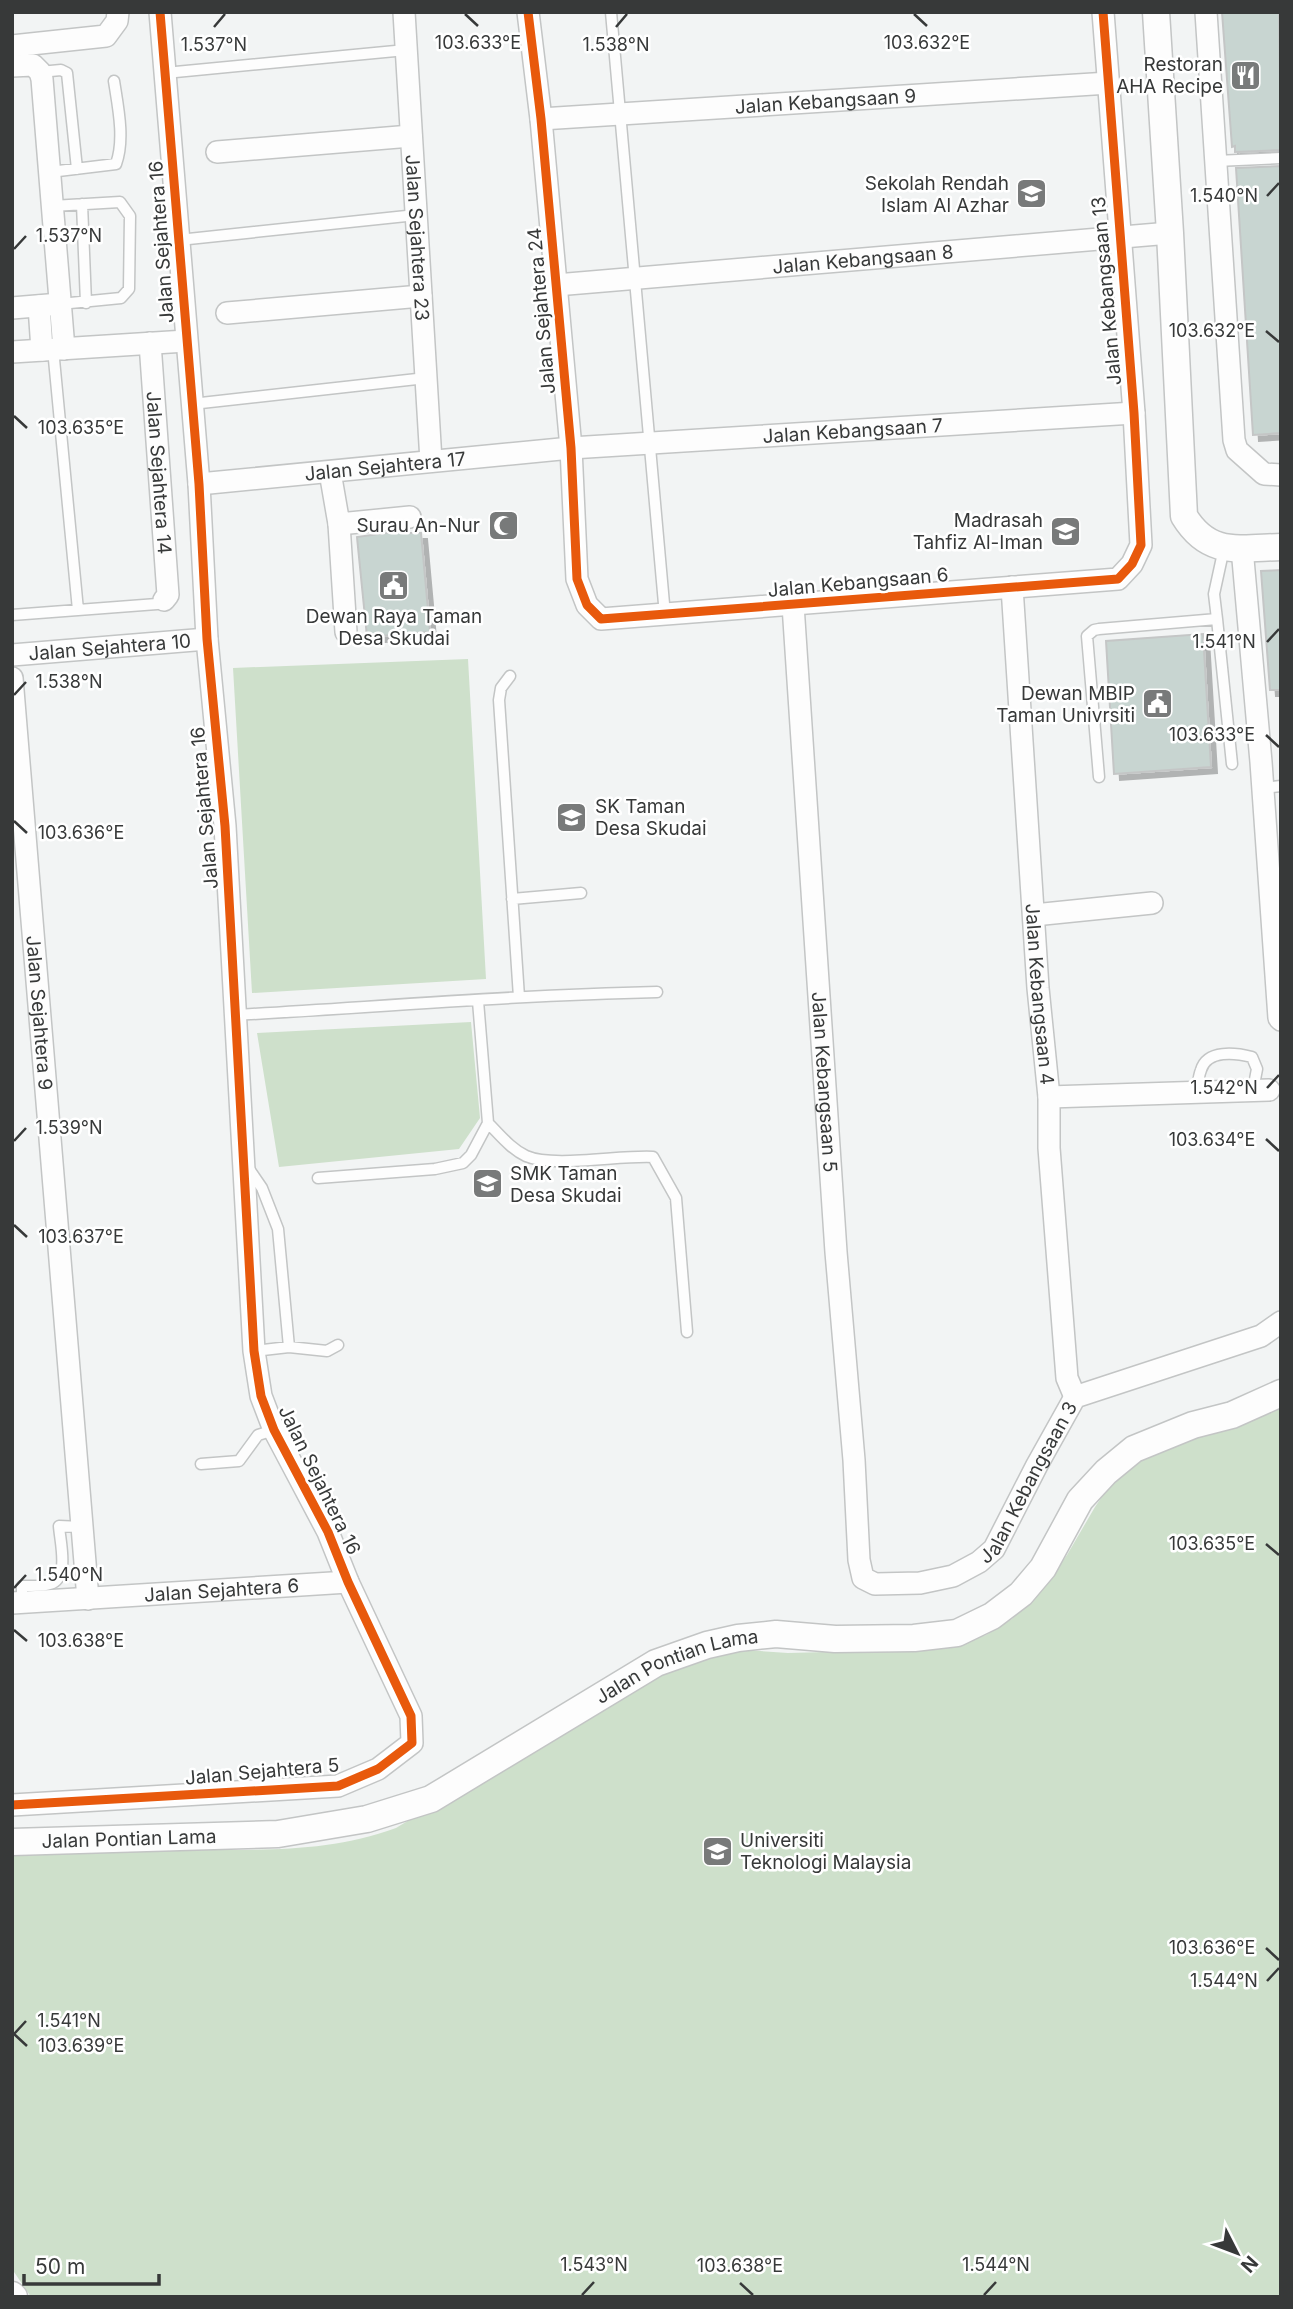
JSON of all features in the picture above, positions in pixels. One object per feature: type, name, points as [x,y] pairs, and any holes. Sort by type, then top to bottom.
[{"type":"street","points":[[12,46],[106,36],[117,21],[118,12]]},
{"type":"street","name":"Jalan Sejahtera 16","points":[[160,12],[199,484],[207,639],[225,826],[254,1351],[261,1396],[274,1430],[328,1532],[348,1582]]},
{"type":"street","name":"Jalan Sejahtera 23","points":[[404,12],[431,461]]},
{"type":"street","name":"Jalan Sejahtera 24","points":[[528,12],[541,119],[571,448],[577,579],[587,605]]},
{"type":"street","name":"Jalan Kebangsaan 13","points":[[1102,12],[1134,413],[1140,545],[1132,564]]},
{"type":"street","points":[[1156,12],[1184,516],[1191,528],[1206,541],[1233,548],[1281,547]]},
{"type":"street","points":[[1206,12],[1234,440],[1237,450],[1264,474],[1281,475]]},
{"type":"street","points":[[12,66],[33,65],[40,72],[52,206],[50,305],[53,349]]},
{"type":"street","name":"Jalan Kebangsaan 9","points":[[541,119],[1109,83]]},
{"type":"street","points":[[217,152],[411,136]]},
{"type":"street","name":"Jalan Kebangsaan 8","points":[[556,285],[1170,233]]},
{"type":"street","points":[[227,313],[421,296]]},
{"type":"street","points":[[12,308],[50,305]]},
{"type":"street","points":[[12,352],[186,341]]},
{"type":"street","name":"Jalan Sejahtera 14","points":[[150,343],[168,595],[164,600]]},
{"type":"street","name":"Jalan Kebangsaan 7","points":[[571,448],[1134,413]]},
{"type":"street","name":"Jalan Sejahtera 17","points":[[199,484],[571,448]]},
{"type":"street","points":[[330,472],[339,524],[346,632]]},
{"type":"street","points":[[339,524],[410,517]]},
{"type":"street","points":[[1233,548],[1271,787],[1281,1020]]},
{"type":"street","name":"Jalan Kebangsaan 6","points":[[587,605],[601,619],[665,615],[1118,579],[1132,564]]},
{"type":"street","name":"Jalan Kebangsaan 4","points":[[1012,587],[1038,988],[1049,1097],[1049,1148],[1067,1378],[1075,1397]]},
{"type":"street","name":"Jalan Kebangsaan 5","points":[[793,605],[859,1560]]},
{"type":"street","name":"Jalan Sejahtera 10","points":[[12,655],[207,639]]},
{"type":"street","name":"Jalan Sejahtera 9","points":[[12,678],[88,1599]]},
{"type":"street","points":[[1034,915],[1152,903]]},
{"type":"street","points":[[1049,1097],[1261,1090]]},
{"type":"street","name":"Jalan Kebangsaan 3","points":[[859,1560],[863,1578],[875,1584],[889,1585],[920,1583],[953,1576],[979,1562],[994,1549],[1075,1397],[1261,1336],[1281,1322]]},
{"type":"street","name":"Jalan Pontian Lama","points":[[12,1842],[278,1833],[367,1819],[431,1799],[656,1663],[706,1645],[776,1634],[835,1639],[914,1638],[957,1633],[992,1616],[1021,1594],[1043,1568],[1080,1500],[1106,1472],[1134,1449],[1193,1425],[1232,1415],[1281,1393]]},
{"type":"street","name":"Jalan Sejahtera 6","points":[[17,1603],[348,1582]]},
{"type":"street","name":"Jalan Sejahtera 5","points":[[12,1805],[338,1786],[378,1769],[412,1743],[411,1716],[348,1582]]},
{"type":"lane","points":[[611,12],[665,615]]},
{"type":"lane","points":[[165,74],[406,50]]},
{"type":"lane","points":[[40,72],[61,70],[67,73],[77,169]]},
{"type":"lane","points":[[50,172],[116,164],[119,156],[120,125],[114,81]]},
{"type":"lane","points":[[1216,161],[1281,158]]},
{"type":"lane","points":[[50,305],[121,298],[129,289],[130,216],[120,202],[52,206]]},
{"type":"lane","points":[[82,204],[86,303]]},
{"type":"lane","points":[[180,240],[416,215]]},
{"type":"lane","points":[[53,349],[78,610]]},
{"type":"lane","points":[[192,404],[426,378]]},
{"type":"lane","points":[[1232,764],[1214,594],[1233,548]]},
{"type":"lane","points":[[12,615],[157,604],[164,600]]},
{"type":"lane","points":[[1099,777],[1087,636],[1100,629],[1217,619]]},
{"type":"lane","points":[[510,676],[501,688],[499,700],[519,997]]},
{"type":"lane","points":[[512,899],[581,893]]},
{"type":"lane","points":[[236,1015],[548,995],[657,992]]},
{"type":"lane","points":[[318,1178],[435,1169],[463,1163],[471,1155],[488,1123],[478,1001]]},
{"type":"lane","points":[[1197,1093],[1201,1067],[1209,1058],[1233,1052],[1252,1057],[1261,1090]]},
{"type":"lane","points":[[488,1123],[512,1148],[527,1157],[555,1161],[653,1157],[676,1198],[687,1332]]},
{"type":"lane","points":[[243,1161],[262,1188],[278,1229],[289,1347]]},
{"type":"lane","points":[[254,1351],[289,1347],[327,1351],[338,1345]]},
{"type":"lane","points":[[201,1464],[239,1461],[258,1435],[274,1430]]},
{"type":"lane","points":[[17,1603],[22,1586],[51,1584],[59,1578],[62,1568],[59,1527],[82,1527]]},
{"type":"green space","points":[[468,659],[486,979],[252,993],[233,668]]},
{"type":"green space","points":[[471,1022],[480,1118],[459,1149],[279,1167],[257,1033]]},
{"type":"green space","name":"Universiti Teknologi Malaysia","points":[[1281,1403],[1281,2297],[31,2297],[12,2269],[12,1856],[302,1848],[373,1836],[396,1828],[586,1713],[684,1661],[746,1650],[788,1653],[941,1649],[986,1635],[1012,1619],[1041,1591],[1067,1555],[1115,1477],[1134,1458]]},
{"type":"building","points":[[1222,12],[1279,12],[1281,150],[1235,152],[1235,146],[1232,147]]},
{"type":"building","points":[[1281,166],[1281,433],[1253,435],[1236,168]]},
{"type":"building","name":"Dewan Raya Taman Desa Skudai","points":[[407,530],[408,533],[421,533],[430,632],[367,637],[357,537]]},
{"type":"building","points":[[1281,570],[1281,690],[1270,690],[1261,571]]},
{"type":"building","name":"Dewan MBIP Taman Univrsiti","points":[[1203,634],[1211,767],[1114,774],[1106,641]]},
{"type":"cycle path","points":[[12,1805],[338,1786],[378,1769],[412,1743],[411,1716],[348,1582],[328,1532],[274,1430],[261,1396],[254,1351],[225,826],[207,639],[199,484],[160,12]]},
{"type":"cycle path","points":[[528,12],[541,119],[571,448],[577,579],[587,605],[601,619],[1118,579],[1132,564],[1141,545],[1134,413],[1103,12]]},
{"type":"place","name":"Restoran AHA Recipe","points":[[1246,75]]},
{"type":"place","name":"Sekolah Rendah Islam Al Azhar","points":[[1032,194]]},
{"type":"place","name":"Surau An-Nur","points":[[503,525]]},
{"type":"place","name":"Madrasah Tahfiz Al-Iman","points":[[1066,531]]},
{"type":"place","name":"Dewan Raya Taman Desa Skudai","points":[[394,585]]},
{"type":"place","name":"Dewan MBIP Taman Univrsiti","points":[[1158,704]]},
{"type":"place","name":"SK Taman Desa Skudai","points":[[572,817]]},
{"type":"place","name":"SMK Taman Desa Skudai","points":[[487,1184]]},
{"type":"place","name":"Universiti Teknologi Malaysia","points":[[717,1851]]}]
